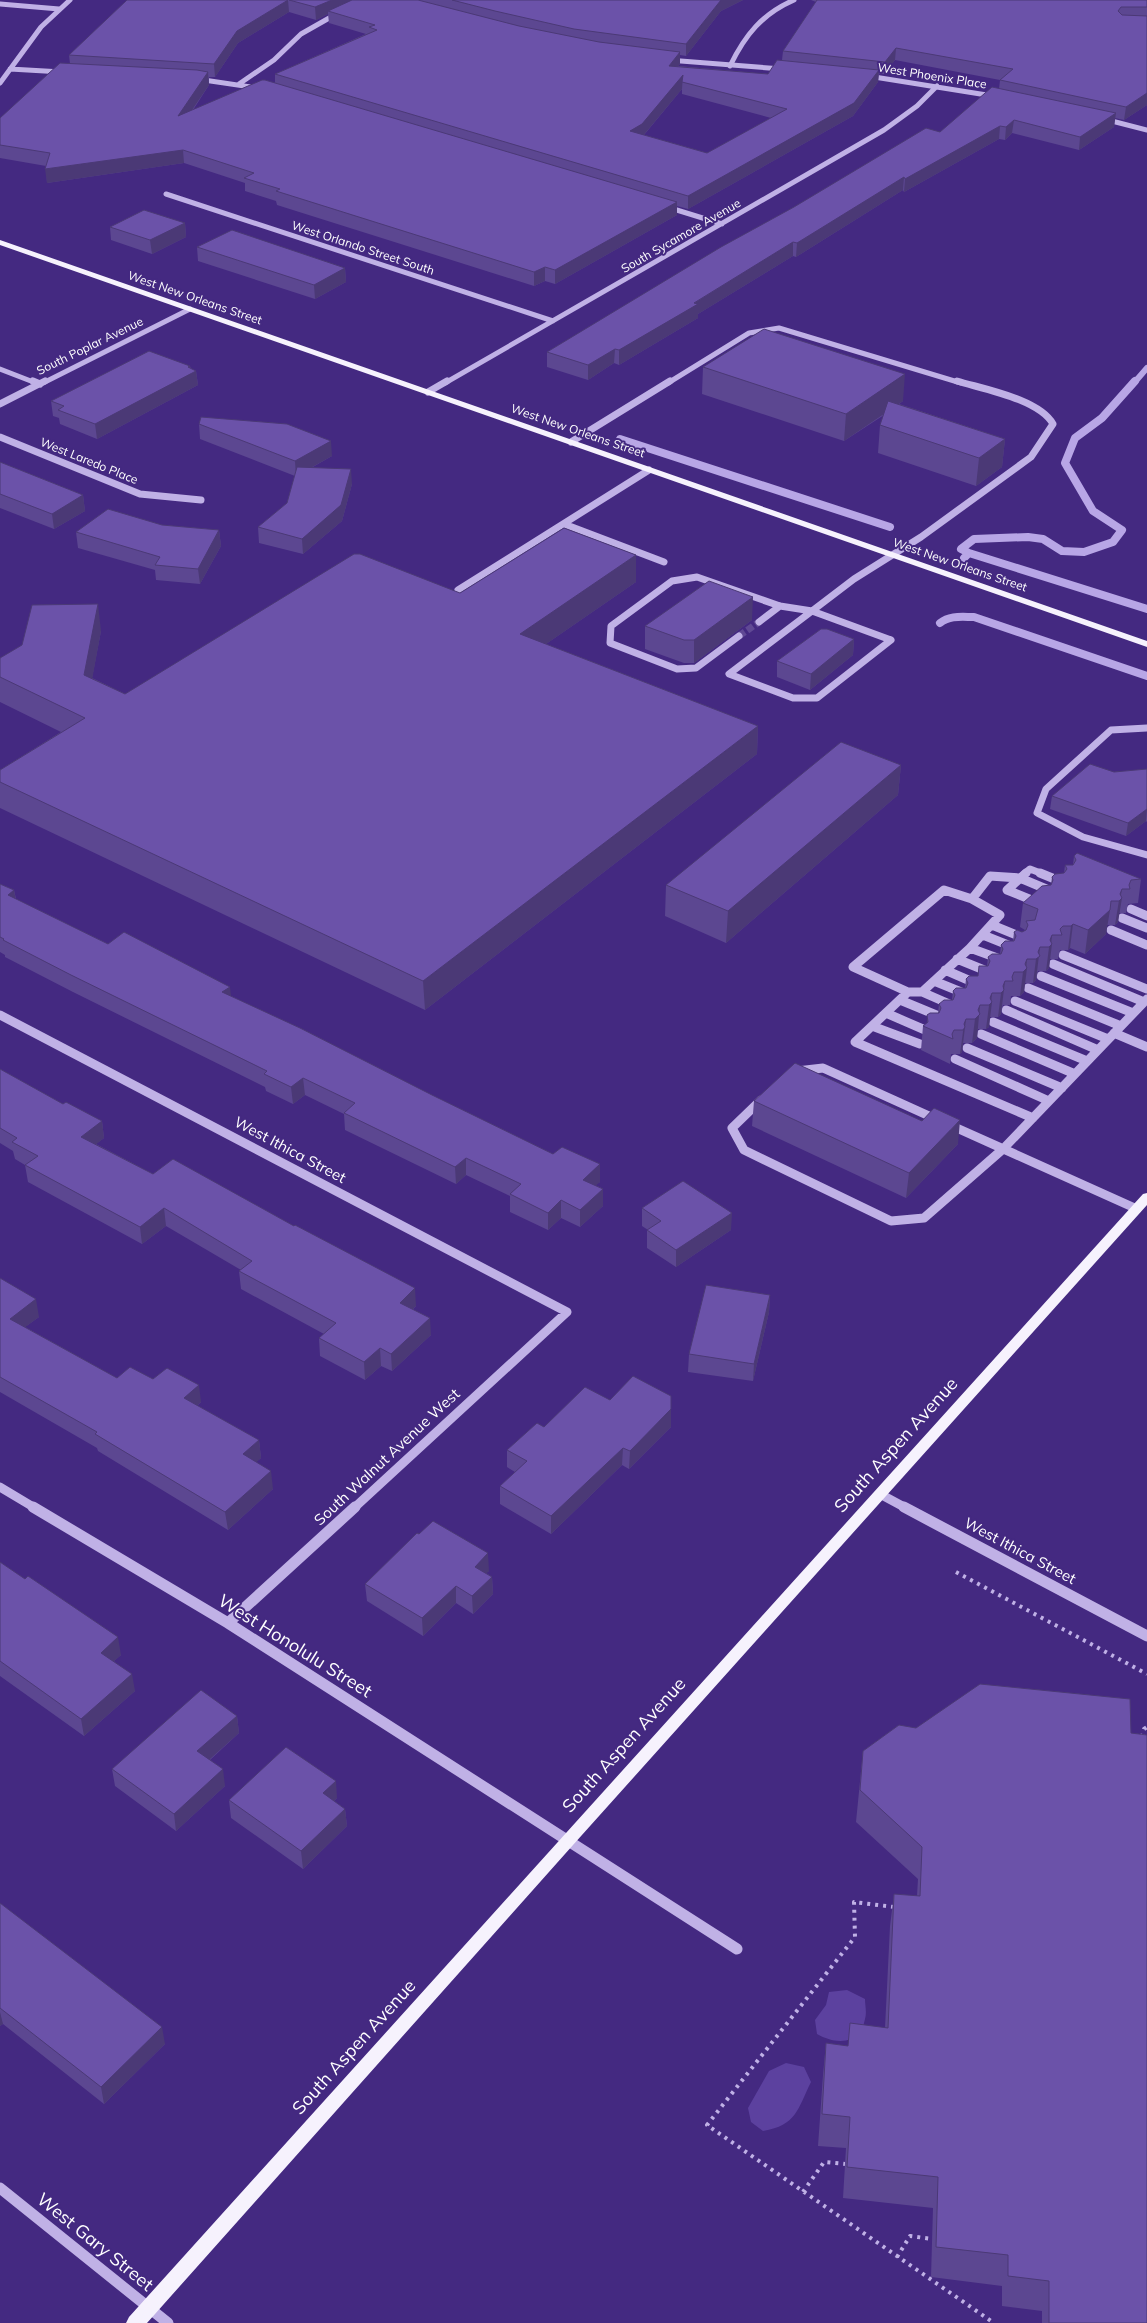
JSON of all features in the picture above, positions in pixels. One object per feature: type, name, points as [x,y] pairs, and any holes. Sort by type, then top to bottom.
[{"type":"main road","name":"West New Orleans Street","points":[[0,242],[1147,644]]},
{"type":"main road","name":"South Aspen Avenue","points":[[136,2323],[568,1840],[1147,1198]]},
{"type":"street","points":[[0,83],[41,28],[70,0]]},
{"type":"street","points":[[730,66],[750,29],[771,11],[794,0]]},
{"type":"street","points":[[0,4],[59,9]]},
{"type":"street","points":[[239,84],[274,60],[300,34],[322,20],[346,9]]},
{"type":"street","points":[[661,59],[789,70]]},
{"type":"street","points":[[10,69],[69,72]]},
{"type":"street","name":"West Phoenix Place","points":[[863,76],[937,86],[1001,98]]},
{"type":"street","points":[[190,79],[239,84],[267,90]]},
{"type":"street","name":"South Sycamore Avenue","points":[[428,392],[884,130],[917,106],[937,86]]},
{"type":"street","points":[[1100,118],[1147,130]]},
{"type":"street","name":"West Orlando Street South","points":[[166,194],[553,321]]},
{"type":"street","points":[[664,207],[722,224]]},
{"type":"street","name":"South Poplar Avenue","points":[[0,404],[190,309]]},
{"type":"street","points":[[571,442],[749,333],[779,328],[1019,400],[1048,415],[1053,424],[1031,457],[921,537],[854,579],[812,611],[729,674],[793,698],[817,698],[891,640],[812,611],[780,606],[697,577],[672,581],[611,626],[610,644],[677,669],[696,668],[739,636]]},
{"type":"street","points":[[0,369],[40,384]]},
{"type":"street","name":"West Laredo Place","points":[[0,437],[140,494],[201,500]]},
{"type":"street","points":[[458,590],[649,470]]},
{"type":"street","points":[[564,524],[664,562]]},
{"type":"street","points":[[759,622],[780,606]]},
{"type":"street","points":[[1044,905],[1007,890],[1030,869],[1066,884]]},
{"type":"street","points":[[972,899],[990,876],[1020,878],[1057,893]]},
{"type":"street","points":[[922,992],[970,948],[1000,915],[972,899],[944,890],[853,967],[908,992],[922,992],[959,1008]]},
{"type":"street","points":[[1122,918],[1147,928]]},
{"type":"street","points":[[992,925],[1028,940]]},
{"type":"street","points":[[1111,930],[1147,945]]},
{"type":"street","points":[[983,935],[1019,950]]},
{"type":"street","points":[[970,948],[1007,961]]},
{"type":"street","points":[[1063,955],[1147,989]]},
{"type":"street","points":[[957,959],[994,974]]},
{"type":"street","points":[[771,1091],[732,1128],[744,1150],[891,1221],[924,1218],[1003,1149],[1145,1001],[1053,964]]},
{"type":"street","points":[[945,970],[981,986]]},
{"type":"street","points":[[1041,976],[1133,1013]]},
{"type":"street","points":[[934,981],[971,996]]},
{"type":"street","points":[[1028,988],[1114,1033]]},
{"type":"street","points":[[908,992],[855,1042],[1033,1118]]},
{"type":"street","points":[[900,1000],[946,1020]]},
{"type":"street","points":[[886,1013],[932,1033]]},
{"type":"street","name":"West Ithica Street","points":[[0,1015],[567,1312]]},
{"type":"street","points":[[993,1022],[1087,1061]]},
{"type":"street","points":[[872,1026],[920,1044]]},
{"type":"street","points":[[981,1034],[1074,1074]]},
{"type":"street","points":[[967,1048],[1062,1088]]},
{"type":"street","points":[[790,1072],[823,1068],[1137,1209]]},
{"type":"street","name":"South Walnut Avenue West","points":[[228,1623],[567,1312]]},
{"type":"street","name":"West Honolulu Street","points":[[0,1486],[228,1623],[737,1949]]},
{"type":"street","name":"West Ithica Street","points":[[880,1494],[1147,1636]]},
{"type":"street","name":"West Gary Street","points":[[0,2188],[168,2323]]},
{"type":"lane","points":[[1147,728],[1111,730],[1046,789],[1037,813],[1083,838],[1147,855]]},
{"type":"lane","points":[[1131,910],[1147,916]]},
{"type":"lane","points":[[1015,1000],[1114,1033],[1147,1047]]},
{"type":"lane","points":[[1006,1010],[1098,1050]]},
{"type":"lane","points":[[955,1059],[1049,1101]]},
{"type":"path","points":[[956,1572],[1147,1674]]},
{"type":"path","points":[[1141,1742],[1144,1729],[1147,1727]]},
{"type":"path","points":[[899,1907],[854,1902],[854,1937],[707,2125],[994,2323]]},
{"type":"path","points":[[803,2192],[824,2162],[845,2164]]},
{"type":"path","points":[[897,2257],[910,2236],[932,2239]]},
{"type":"shaded area","points":[[847,1990],[865,1999],[866,2017],[858,2034],[853,2038],[839,2041],[824,2038],[817,2034],[815,2020],[826,2005],[829,1992]]},
{"type":"shaded area","points":[[786,2063],[804,2067],[811,2082],[794,2115],[783,2125],[763,2131],[751,2122],[748,2108],[769,2071]]},
{"type":"building","points":[[127,0],[288,0],[237,31],[214,64],[69,55]]},
{"type":"building","points":[[289,0],[332,0],[315,7]]},
{"type":"building","points":[[352,0],[418,0],[519,26],[599,42],[680,52],[669,66],[768,74],[777,60],[879,70],[854,103],[688,196],[275,74],[377,30],[369,27],[375,25],[328,11]],"holes":[[[683,75],[682,82],[787,109],[707,153],[630,131],[642,124]]]},
{"type":"building","points":[[452,0],[721,0],[686,44],[574,29]]},
{"type":"building","points":[[817,0],[1147,0],[1147,7],[1121,7],[1118,11],[1122,15],[1147,16],[1147,93],[1126,107],[1000,80],[1013,69],[896,48],[885,62],[783,51]]},
{"type":"building","points":[[60,63],[208,72],[178,116],[265,80],[677,202],[555,270],[545,267],[534,272],[276,191],[280,189],[244,178],[254,173],[183,150],[45,169],[50,153],[0,145],[0,118]]},
{"type":"building","points":[[992,87],[1116,113],[1080,137],[1014,120],[1006,127],[1000,126],[905,179],[904,177],[797,243],[793,242],[694,303],[698,304],[619,350],[615,349],[588,365],[547,352],[721,247],[794,207],[926,128],[940,132]]},
{"type":"building","points":[[144,210],[185,223],[150,240],[110,227]]},
{"type":"building","points":[[232,230],[345,268],[314,285],[197,247]]},
{"type":"building","points":[[764,329],[905,374],[846,414],[703,367]]},
{"type":"building","points":[[149,351],[190,366],[188,367],[196,371],[95,424],[58,410],[64,406],[51,401]]},
{"type":"building","points":[[888,401],[1005,439],[979,458],[880,425]]},
{"type":"building","points":[[201,417],[287,424],[331,441],[295,461],[199,424]]},
{"type":"building","points":[[0,462],[83,495],[52,514],[0,494]]},
{"type":"building","points":[[297,467],[351,469],[341,505],[302,539],[258,527],[287,503]]},
{"type":"building","points":[[108,509],[162,525],[219,530],[198,569],[155,565],[160,557],[76,532]]},
{"type":"building","points":[[564,528],[636,555],[520,634],[758,726],[423,981],[0,782],[0,770],[85,718],[0,677],[0,658],[22,645],[32,605],[98,604],[84,675],[125,694],[354,554],[360,554],[460,593]]},
{"type":"building","points":[[709,581],[753,597],[694,640],[684,640],[645,626]]},
{"type":"building","points":[[821,629],[827,629],[854,639],[811,674],[777,661]]},
{"type":"building","points":[[841,742],[901,765],[728,911],[666,885]]},
{"type":"building","points":[[1090,764],[1114,772],[1147,769],[1147,809],[1128,823],[1052,796]]},
{"type":"building","points":[[1077,853],[1141,879],[1131,880],[1130,889],[1122,889],[1120,894],[1122,898],[1119,901],[1111,901],[1110,910],[1088,930],[1073,924],[1071,926],[1063,926],[1060,929],[1062,935],[1052,935],[1050,940],[1052,944],[1049,947],[1040,947],[1038,952],[1040,956],[1036,959],[1027,959],[1025,964],[1027,968],[1023,972],[1014,972],[1013,981],[1005,981],[1004,990],[1001,993],[992,993],[990,998],[992,1002],[989,1005],[980,1005],[978,1010],[980,1014],[975,1019],[966,1019],[963,1030],[954,1030],[952,1034],[953,1039],[923,1026],[928,1022],[927,1015],[939,1013],[941,1008],[939,1004],[944,1000],[953,1000],[955,995],[953,991],[956,988],[966,988],[968,983],[966,979],[969,976],[978,976],[979,966],[988,966],[990,961],[988,957],[992,954],[1001,954],[1003,949],[1001,945],[1005,941],[1014,941],[1016,936],[1014,932],[1026,930],[1028,925],[1026,921],[1035,920],[1038,909],[1023,903],[1042,886],[1051,885],[1052,877],[1055,874],[1064,873],[1067,869],[1065,865],[1073,865],[1076,860],[1074,856]]},
{"type":"building","points":[[0,884],[14,890],[8,895],[108,944],[124,932],[230,987],[222,992],[300,1028],[553,1154],[562,1147],[600,1164],[583,1180],[603,1189],[580,1210],[561,1200],[548,1213],[510,1194],[521,1184],[466,1158],[455,1167],[344,1113],[355,1103],[303,1078],[291,1087],[264,1074],[267,1071],[3,940],[0,937]]},
{"type":"building","points":[[795,1063],[922,1121],[934,1108],[960,1120],[909,1173],[754,1101]]},
{"type":"building","points":[[0,1069],[63,1104],[66,1102],[102,1121],[81,1137],[153,1174],[173,1159],[294,1226],[415,1288],[400,1303],[430,1318],[391,1354],[380,1348],[364,1362],[319,1338],[336,1323],[239,1271],[252,1261],[164,1208],[140,1227],[25,1165],[38,1156],[12,1142],[17,1138],[0,1128]]},
{"type":"building","points":[[683,1181],[732,1213],[676,1250],[647,1230],[661,1221],[642,1208]]},
{"type":"building","points":[[0,1278],[36,1299],[10,1319],[117,1378],[130,1367],[153,1379],[167,1368],[199,1385],[184,1398],[259,1440],[243,1454],[271,1471],[225,1512],[95,1434],[97,1432],[0,1377]]},
{"type":"building","points":[[706,1285],[770,1295],[754,1364],[689,1354]]},
{"type":"building","points":[[633,1376],[671,1396],[671,1409],[630,1451],[623,1448],[551,1516],[500,1486],[527,1461],[507,1450],[537,1423],[544,1427],[585,1387],[610,1400]]},
{"type":"building","points":[[433,1521],[488,1553],[475,1567],[492,1577],[472,1596],[456,1586],[422,1618],[365,1584],[417,1533],[419,1534]]},
{"type":"building","points":[[0,1562],[25,1579],[28,1576],[118,1637],[101,1653],[132,1674],[81,1719],[0,1661]]},
{"type":"building","points":[[980,1684],[1130,1699],[1131,1733],[1147,1735],[1147,2323],[1049,2323],[1049,2281],[1008,2276],[1008,2255],[936,2247],[938,2177],[847,2167],[850,2117],[822,2114],[826,2043],[848,2046],[850,2023],[888,2028],[894,1894],[920,1896],[922,1847],[860,1790],[863,1751],[899,1725],[916,1728]]},
{"type":"building","points":[[201,1690],[237,1716],[197,1751],[223,1769],[174,1814],[112,1769]]},
{"type":"building","points":[[286,1747],[336,1781],[323,1793],[345,1809],[301,1851],[229,1800]]},
{"type":"building","points":[[0,1903],[162,2027],[101,2087],[0,2008]]},
{"type":"waterway","points":[[1134,383],[1147,368]]},
{"type":"waterway","points":[[969,553],[961,549],[974,539],[1028,537],[1043,539],[1062,551],[1084,552],[1113,542],[1122,530],[1093,511],[1065,463],[1075,438],[1102,418],[1135,381]]},
{"type":"waterway","points":[[620,439],[890,527]]},
{"type":"waterway","points":[[964,558],[969,553]]},
{"type":"waterway","points":[[969,553],[1147,609]]},
{"type":"waterway","points":[[940,623],[952,618],[974,617],[1147,676]]},
{"type":"tunnel","points":[[739,636],[759,622]]}]
